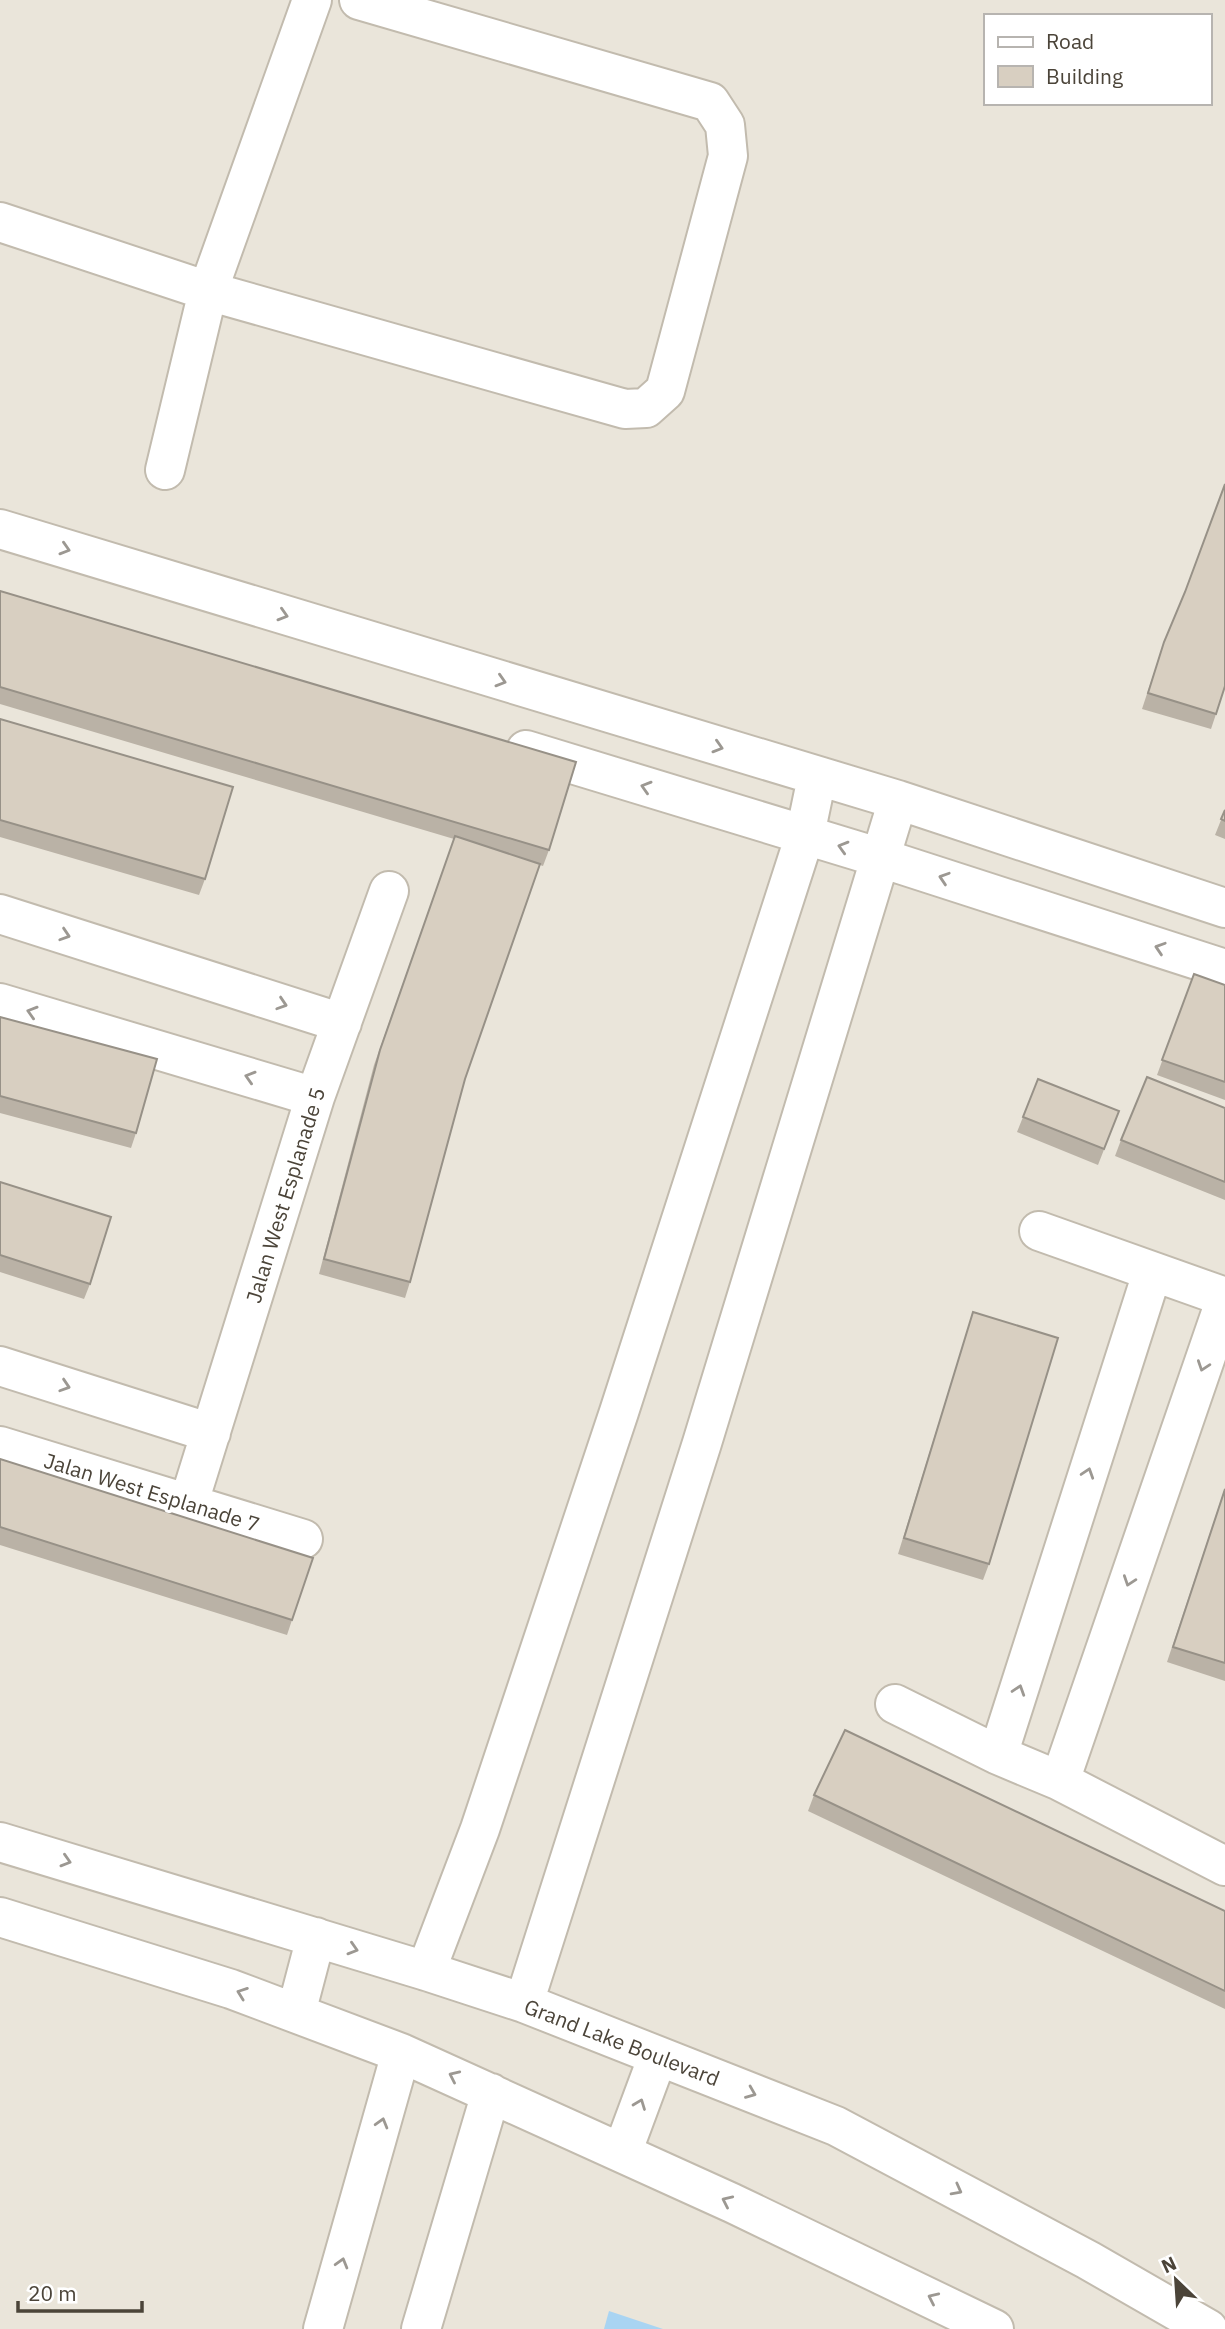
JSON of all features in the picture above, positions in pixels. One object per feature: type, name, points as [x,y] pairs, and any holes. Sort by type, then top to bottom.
[{"type":"street","points":[[165,470],[208,291],[312,0]]},
{"type":"street","points":[[0,222],[208,291],[625,409],[646,408],[665,391],[728,156],[725,125],[710,102],[359,0]]},
{"type":"street","points":[[0,529],[898,800],[1225,908]]},
{"type":"street","points":[[488,739],[881,858],[1225,969]]},
{"type":"street","points":[[426,1971],[480,1829],[623,1399],[805,835],[817,777]]},
{"type":"street","points":[[524,2003],[706,1430],[898,800]]},
{"type":"street","name":"Jalan West Esplanade 5","points":[[189,1502],[315,1097],[389,891]]},
{"type":"street","points":[[0,914],[342,1023]]},
{"type":"street","points":[[0,1003],[315,1097]]},
{"type":"street","points":[[1039,1231],[1225,1299],[1060,1781]]},
{"type":"street","points":[[998,1755],[1152,1273]]},
{"type":"street","points":[[0,1366],[211,1433]]},
{"type":"street","name":"Jalan West Esplanade 7","points":[[0,1446],[303,1539]]},
{"type":"street","points":[[895,1703],[998,1755],[1060,1781],[1225,1866]]},
{"type":"street","name":"Grand Lake Boulevard","points":[[0,1842],[524,2003],[836,2126],[1088,2260],[1208,2329]]},
{"type":"street","points":[[0,1917],[218,1985],[401,2053],[622,2153],[994,2329]]},
{"type":"street","points":[[296,2013],[316,1937]]},
{"type":"street","points":[[323,2329],[401,2053]]},
{"type":"street","points":[[622,2153],[658,2056]]},
{"type":"street","points":[[421,2329],[491,2093]]},
{"type":"shaded area","points":[[0,0],[1225,0],[1225,2329],[0,2329]]},
{"type":"water","points":[[609,2311],[663,2329],[604,2329]]},
{"type":"building","points":[[1225,484],[1225,686],[1216,714],[1148,693],[1164,642]]},
{"type":"building","points":[[0,591],[576,762],[549,850],[0,687]]},
{"type":"building","points":[[0,719],[233,787],[205,879],[0,820]]},
{"type":"building","points":[[455,836],[540,864],[465,1079],[410,1282],[324,1259],[380,1050]]},
{"type":"building","points":[[1194,974],[1225,985],[1225,1082],[1162,1060]]},
{"type":"building","points":[[0,1017],[157,1059],[136,1133],[0,1096]]},
{"type":"building","points":[[1147,1077],[1225,1108],[1225,1182],[1121,1140]]},
{"type":"building","points":[[1038,1079],[1119,1111],[1104,1149],[1023,1117]]},
{"type":"building","points":[[0,1182],[111,1217],[90,1284],[0,1255]]},
{"type":"building","points":[[973,1312],[1058,1338],[989,1564],[904,1538]]},
{"type":"building","points":[[0,1459],[313,1558],[292,1620],[0,1527]]},
{"type":"building","points":[[1225,1489],[1225,1663],[1173,1647]]},
{"type":"building","points":[[845,1730],[1225,1911],[1225,1991],[814,1795]]}]
